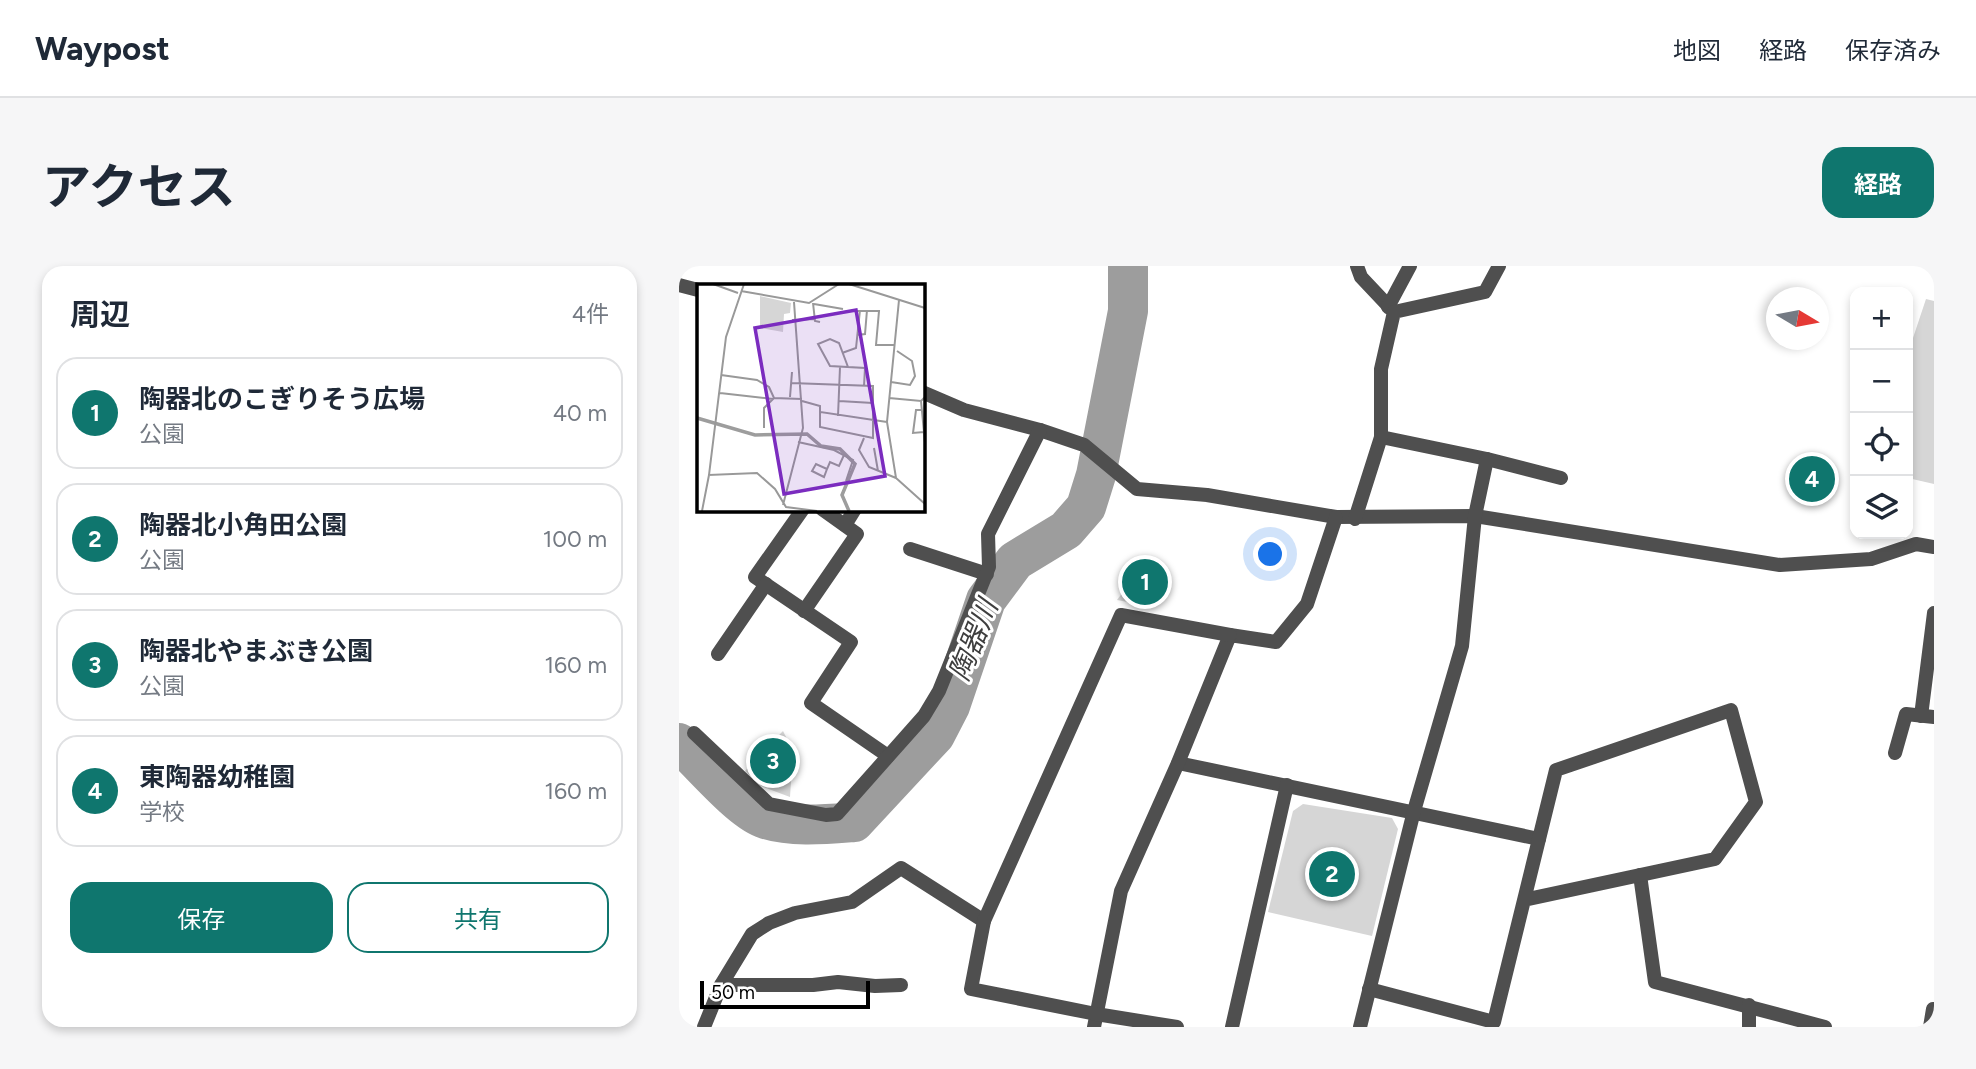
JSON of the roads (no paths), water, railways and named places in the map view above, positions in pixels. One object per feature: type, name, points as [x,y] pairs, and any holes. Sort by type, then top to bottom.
[{"type":"street","points":[[1357,266],[1361,277],[1391,310]]},
{"type":"street","points":[[1355,519],[1381,437],[1381,369],[1391,310],[1410,266]]},
{"type":"street","points":[[1391,310],[1485,292],[1499,266]]},
{"type":"street","points":[[679,285],[697,290]]},
{"type":"street","points":[[925,399],[1040,430],[1084,445],[1137,489],[1207,495],[1355,519],[1475,516],[1780,565],[1871,559],[1916,544],[1934,547]]},
{"type":"street","points":[[694,733],[769,804],[826,815],[837,814],[924,716],[939,691],[987,574],[988,534],[1040,430]]},
{"type":"street","points":[[1381,437],[1561,478]]},
{"type":"street","points":[[1360,1027],[1414,811],[1462,646],[1475,516],[1487,459]]},
{"type":"street","points":[[802,511],[755,577],[851,642],[811,703],[888,756]]},
{"type":"street","points":[[804,611],[857,534],[825,511]]},
{"type":"street","points":[[845,525],[854,511]]},
{"type":"street","points":[[1177,1027],[1095,1021],[971,989],[984,921],[1121,615],[1276,642],[1307,604],[1336,517]]},
{"type":"street","points":[[910,549],[987,574]]},
{"type":"street","points":[[718,654],[766,584]]},
{"type":"street","points":[[1895,753],[1906,714],[1927,716],[1934,613]]},
{"type":"street","points":[[1095,1021],[1121,891],[1178,763],[1230,635]]},
{"type":"street","points":[[1369,989],[1494,1023],[1556,770],[1731,710],[1756,802],[1715,859],[1524,901]]},
{"type":"street","points":[[1178,763],[1539,839]]},
{"type":"street","points":[[1232,1027],[1287,785]]},
{"type":"street","points":[[704,1027],[721,985],[752,934],[769,923],[795,913],[852,902],[901,868],[984,921]]},
{"type":"street","points":[[1640,875],[1655,982],[1825,1027]]},
{"type":"street","points":[[721,985],[813,985],[838,982],[875,986],[901,985]]},
{"type":"street","points":[[1749,1005],[1749,1027]]},
{"type":"street","points":[[1930,1027],[1933,1009]]},
{"type":"waterway","name":"陶器川","points":[[679,743],[731,795],[763,818],[796,824],[854,822],[935,735],[950,706],[986,600],[1015,561],[1066,530],[1086,507],[1096,475],[1128,311],[1128,266]]},
{"type":"place","name":"東陶器幼稚園","points":[[1812,479]]},
{"type":"place","name":"陶器北のこぎりそう広場","points":[[1145,582]]},
{"type":"place","name":"陶器北やまぶき公園","points":[[773,761]]},
{"type":"place","name":"陶器北小角田公園","points":[[1332,874]]}]
